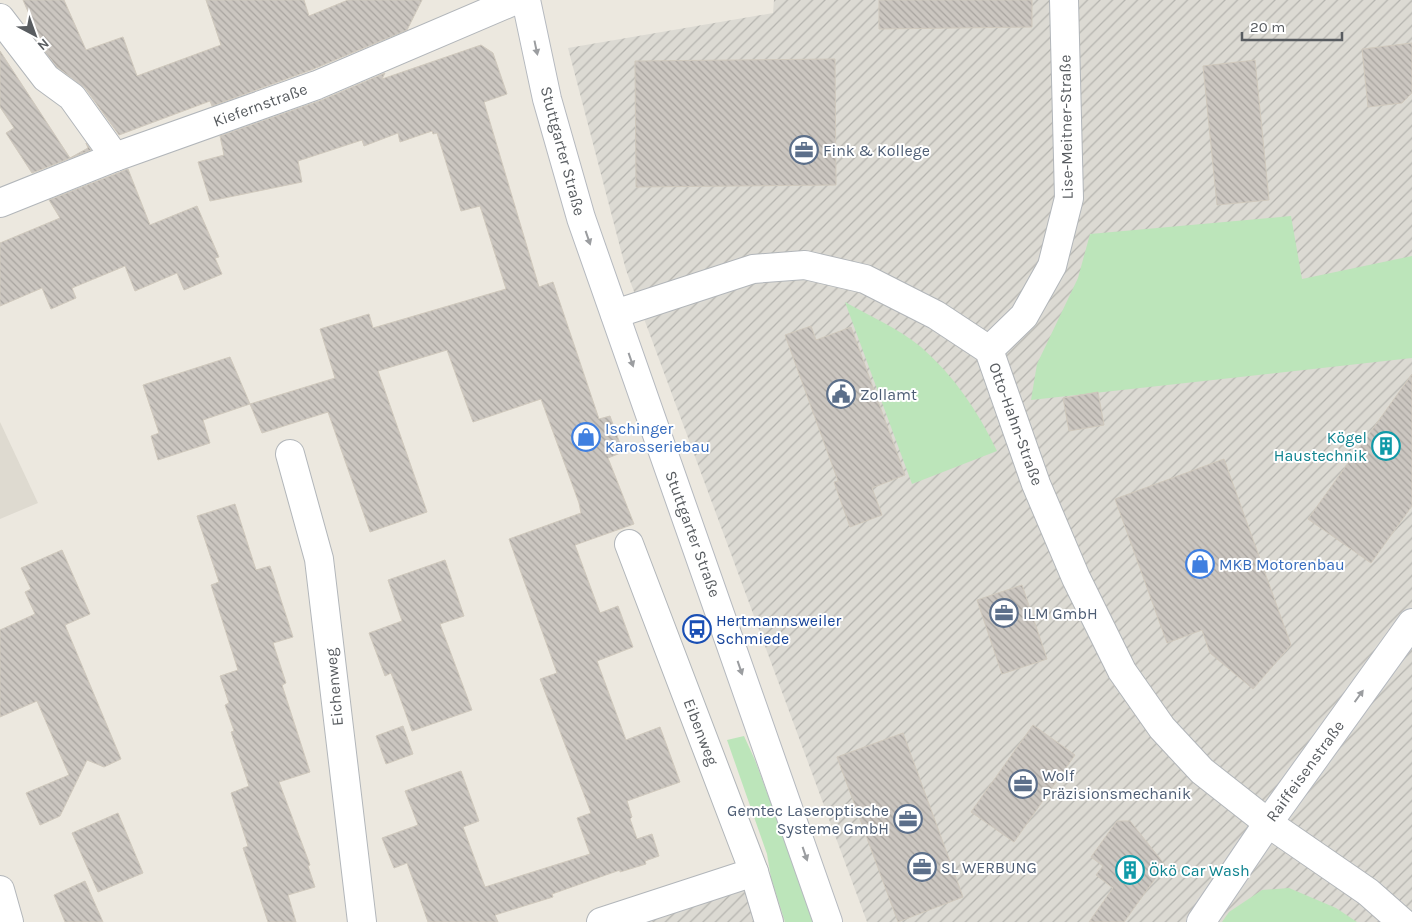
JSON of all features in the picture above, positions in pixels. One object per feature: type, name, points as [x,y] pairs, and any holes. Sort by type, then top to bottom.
[{"type":"street","name":"Kiefernstraße","points":[[0,203],[115,157],[317,85],[516,0]]},
{"type":"street","name":"Stuttgarter Straße","points":[[526,0],[547,99],[580,218],[828,922]]},
{"type":"street","name":"Lise-Meitner-Straße","points":[[989,350],[1024,316],[1052,266],[1069,198],[1064,0]]},
{"type":"street","points":[[0,18],[46,78],[72,97],[115,157]]},
{"type":"street","name":"Otto-Hahn-Straße","points":[[615,314],[753,269],[805,265],[865,279],[936,315],[989,350],[1036,484],[1076,578],[1122,671],[1162,728],[1202,771],[1268,823],[1368,892],[1402,922]]},
{"type":"street","name":"Eichenweg","points":[[290,454],[319,559],[362,922]]},
{"type":"street","name":"Eibenweg","points":[[629,544],[754,872],[769,922]]},
{"type":"street","name":"Raiffeisenstraße","points":[[1201,922],[1268,823],[1412,623]]},
{"type":"street","points":[[601,922],[754,872]]},
{"type":"street","points":[[0,890],[9,922]]},
{"type":"shaded area","points":[[774,0],[1412,0],[1412,922],[867,922],[626,270],[568,48],[773,13]]},
{"type":"shaded area","points":[[0,422],[38,503],[0,519]]},
{"type":"shaded area","points":[[771,878],[785,922],[631,922]]},
{"type":"green space","points":[[1291,216],[1302,279],[1412,256],[1412,358],[1031,400],[1037,364],[1078,278],[1090,234]]},
{"type":"green space","points":[[845,302],[903,334],[933,358],[955,382],[973,408],[997,451],[912,484]]},
{"type":"green space","points":[[744,736],[755,760],[815,922],[785,922],[771,878],[767,854],[727,740]]},
{"type":"green space","points":[[1289,888],[1336,908],[1357,922],[1222,922],[1229,912],[1262,890]]},
{"type":"building","points":[[23,0],[64,0],[86,50],[123,37],[137,76],[221,45],[206,0],[304,0],[309,16],[348,0],[422,0],[407,30],[311,70],[212,106],[210,101],[119,135],[85,88],[57,67],[46,53]]},
{"type":"building","points":[[879,0],[1032,0],[1032,27],[879,29]]},
{"type":"building","points":[[1412,43],[1412,93],[1402,103],[1368,107],[1362,49]]},
{"type":"building","points":[[481,45],[493,53],[507,94],[484,102],[539,287],[553,282],[599,419],[610,416],[623,452],[608,458],[634,524],[575,545],[600,613],[618,606],[633,647],[597,661],[626,740],[660,727],[680,782],[627,801],[632,817],[630,819],[637,839],[652,834],[659,856],[645,861],[646,864],[620,872],[620,870],[552,894],[553,897],[495,915],[498,922],[428,922],[407,863],[394,868],[382,838],[418,825],[405,791],[461,771],[479,821],[463,827],[485,887],[590,854],[577,818],[591,813],[540,679],[557,673],[509,539],[581,513],[579,503],[541,399],[473,422],[447,350],[378,371],[427,512],[370,532],[328,412],[262,433],[250,404],[335,378],[320,329],[369,314],[373,328],[506,289],[480,206],[461,211],[437,133],[433,134],[432,131],[400,142],[398,133],[364,146],[362,140],[298,161],[302,182],[210,201],[198,162],[224,155],[220,136],[322,100],[385,73],[382,79]]},
{"type":"building","points":[[0,51],[70,158],[88,148],[86,143],[91,150],[32,173],[6,133],[14,128],[0,107]]},
{"type":"building","points":[[835,59],[836,185],[636,187],[635,61]]},
{"type":"building","points":[[1255,60],[1269,200],[1217,205],[1203,66]]},
{"type":"building","points":[[128,169],[150,225],[197,206],[219,257],[215,258],[222,274],[184,290],[177,273],[135,291],[125,266],[72,288],[76,298],[51,309],[42,288],[0,306],[0,243],[60,218],[49,200]]},
{"type":"building","name":"Zollamt","points":[[811,326],[816,340],[851,327],[905,475],[872,488],[882,515],[850,527],[834,482],[838,481],[785,335]]},
{"type":"building","points":[[230,357],[250,404],[203,420],[210,443],[158,460],[151,436],[159,433],[143,385]]},
{"type":"building","name":"Kögel Haustechnik","points":[[1412,374],[1412,506],[1371,563],[1308,519]]},
{"type":"building","points":[[1098,392],[1104,425],[1069,431],[1063,398]]},
{"type":"building","name":"MKB Motorenbau","points":[[1224,459],[1291,645],[1253,689],[1210,653],[1202,630],[1167,643],[1115,499]]},
{"type":"building","points":[[235,504],[256,570],[270,566],[293,637],[273,643],[286,683],[282,685],[310,772],[279,782],[310,865],[308,866],[315,887],[288,895],[296,922],[268,922],[243,848],[248,846],[231,793],[249,786],[231,732],[234,731],[225,705],[229,703],[220,676],[238,670],[211,585],[219,582],[197,516]]},
{"type":"building","points":[[62,550],[90,614],[65,625],[121,759],[104,767],[87,760],[60,816],[40,825],[26,793],[69,775],[37,701],[0,717],[0,630],[35,614],[25,592],[31,589],[21,568]]},
{"type":"building","points":[[445,560],[464,616],[440,624],[472,710],[412,731],[391,673],[385,676],[369,633],[402,621],[388,580]]},
{"type":"building","points":[[1022,585],[1047,659],[1002,674],[977,600]]},
{"type":"building","name":"Wolf Präzisionsmechanik","points":[[1033,725],[1075,755],[1014,842],[971,812]]},
{"type":"building","points":[[403,726],[413,754],[386,764],[376,736]]},
{"type":"building","points":[[903,733],[963,897],[898,922],[837,757]]},
{"type":"building","points":[[118,813],[143,873],[98,892],[72,833]]},
{"type":"building","name":"Ökö Car Wash","points":[[1117,821],[1130,821],[1165,865],[1124,922],[1089,922],[1113,888],[1096,875],[1103,866],[1091,857]]},
{"type":"building","points":[[85,881],[103,922],[65,922],[54,895]]},
{"type":"place","name":"Fink & Kollege","points":[[804,150]]},
{"type":"place","name":"Zollamt","points":[[841,394]]},
{"type":"place","name":"Ischinger Karosseriebau","points":[[586,437]]},
{"type":"place","name":"Kögel Haustechnik","points":[[1386,446]]},
{"type":"place","name":"MKB Motorenbau","points":[[1200,564]]},
{"type":"place","name":"ILM GmbH","points":[[1004,613]]},
{"type":"place","name":"Hertmannsweiler Schmiede","points":[[697,629]]},
{"type":"place","name":"Wolf Präzisionsmechanik","points":[[1023,784]]},
{"type":"place","name":"Gemtec Laseroptische Systeme GmbH","points":[[908,819]]},
{"type":"place","name":"SL WERBUNG","points":[[922,867]]},
{"type":"place","name":"Ökö Car Wash","points":[[1130,870]]}]
